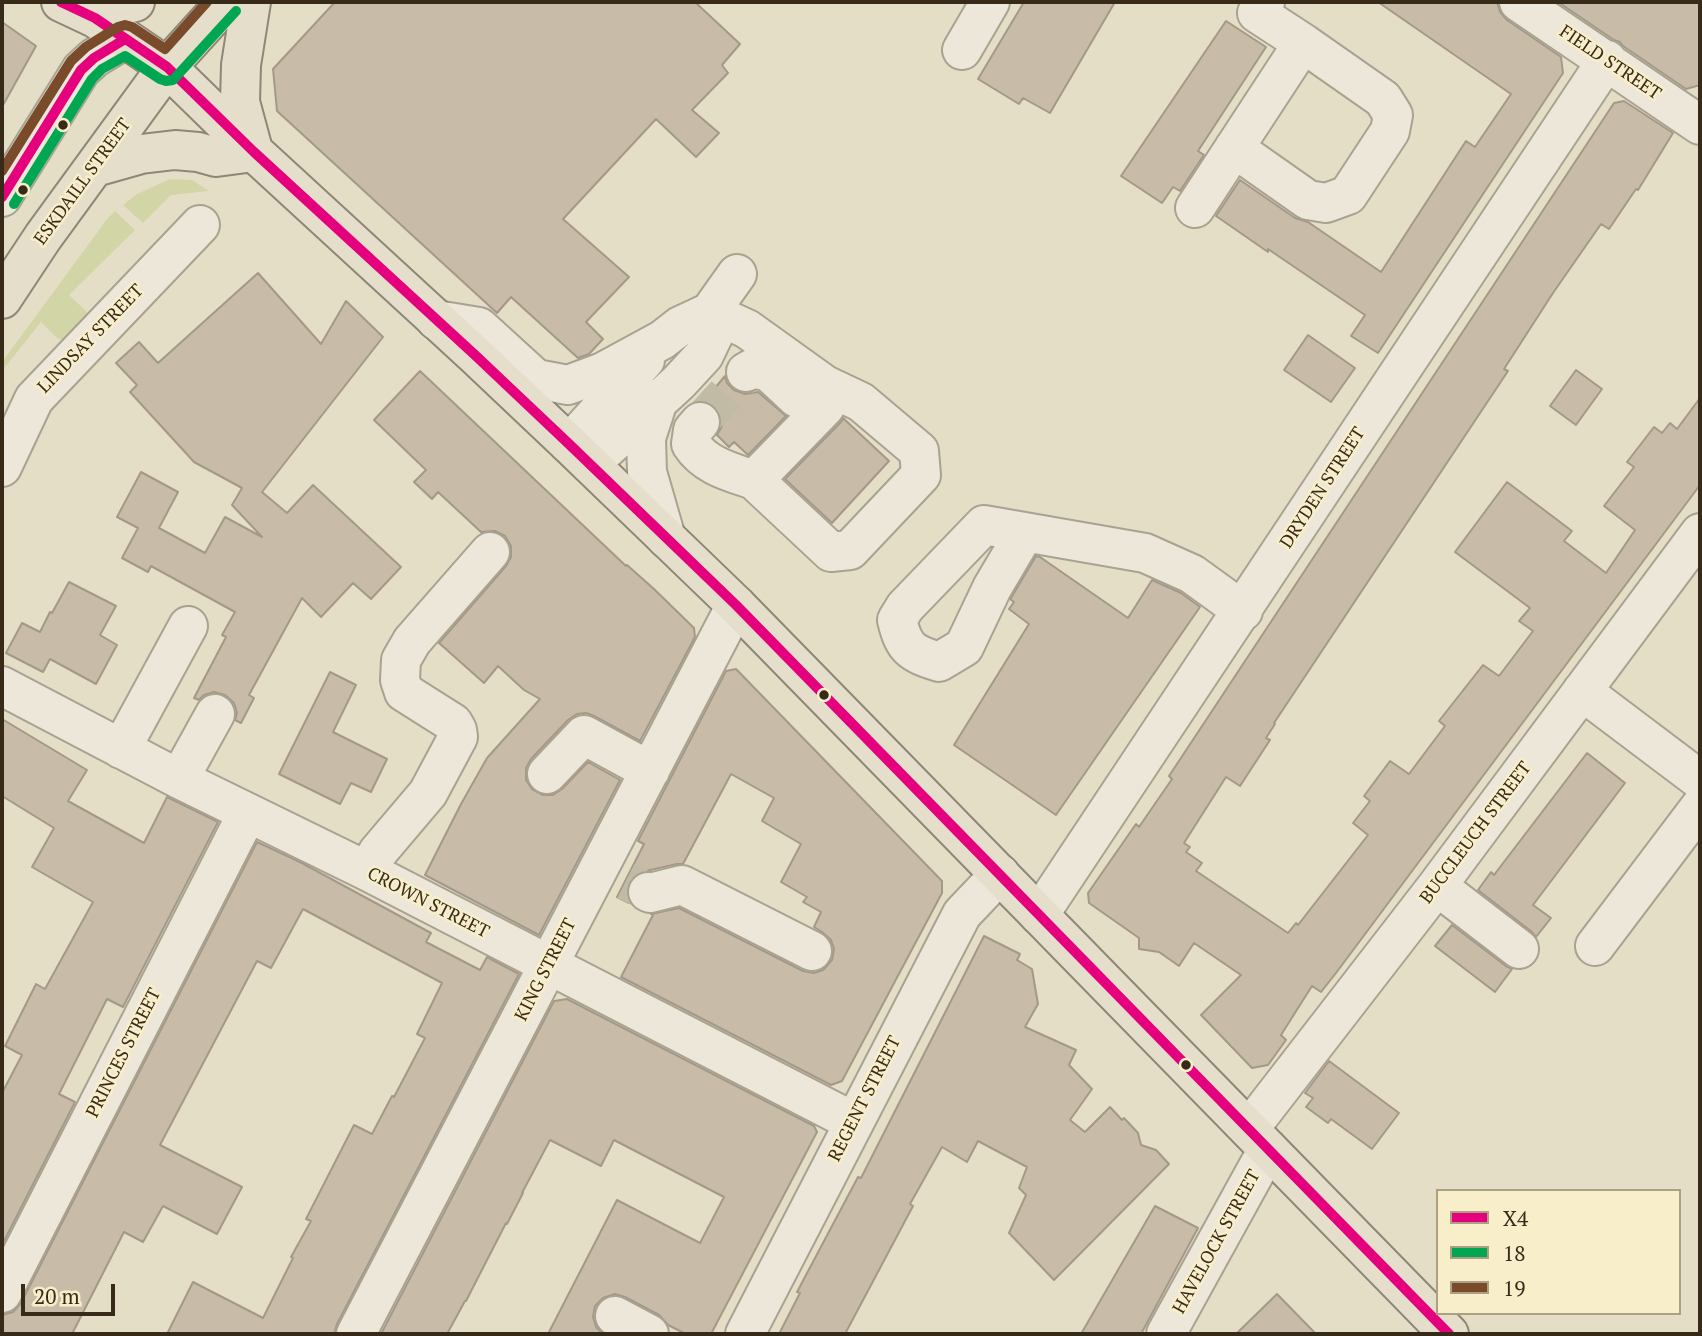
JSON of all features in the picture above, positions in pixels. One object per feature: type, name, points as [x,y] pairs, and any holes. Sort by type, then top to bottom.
[{"type":"main road","points":[[61,2],[110,29],[167,67],[254,152],[580,454],[736,605],[1449,1334]]},
{"type":"main road","points":[[110,29],[125,4],[135,2]]},
{"type":"main road","name":"ESKDAILL STREET","points":[[2,299],[43,237],[167,67],[226,2]]},
{"type":"main road","points":[[251,2],[241,65],[240,102],[254,152]]},
{"type":"main road","points":[[95,167],[141,154],[176,150],[216,157],[254,152]]},
{"type":"street","points":[[962,50],[990,2]]},
{"type":"street","name":"FIELD STREET","points":[[1519,2],[1700,125]]},
{"type":"street","points":[[1234,148],[1308,200],[1326,203],[1348,195],[1390,131],[1393,115],[1382,99],[1254,5]]},
{"type":"street","points":[[2,197],[81,70],[94,58],[110,29]]},
{"type":"street","points":[[1195,208],[1303,43]]},
{"type":"street","name":"DRYDEN STREET","points":[[1039,915],[1607,60]]},
{"type":"street","name":"LINDSAY STREET","points":[[2,467],[34,399],[200,225]]},
{"type":"street","points":[[436,320],[479,327],[536,379],[568,385],[603,372],[662,340],[680,326],[710,312],[737,274]]},
{"type":"street","points":[[700,422],[693,430],[691,444],[697,454],[718,467],[754,480],[831,552],[849,550],[921,475],[919,451],[861,402],[825,385],[747,329],[710,312]]},
{"type":"street","points":[[580,454],[659,398],[705,355],[715,334],[710,312]]},
{"type":"street","points":[[580,454],[662,340]]},
{"type":"street","points":[[746,372],[753,368],[769,372],[800,401],[825,385]]},
{"type":"street","points":[[754,480],[825,407],[825,385]]},
{"type":"street","points":[[659,398],[646,438],[647,472],[666,538]]},
{"type":"street","points":[[1025,531],[1145,553],[1192,574],[1243,611]]},
{"type":"street","name":"BUCCLEUCH STREET","points":[[1258,1139],[1437,886],[1700,533]]},
{"type":"street","points":[[367,872],[378,852],[428,793],[458,737],[453,723],[404,692],[400,680],[401,660],[412,641],[490,552]]},
{"type":"street","name":"KING STREET","points":[[356,1334],[549,965],[624,880],[650,771],[736,605]]},
{"type":"street","points":[[121,749],[188,626]]},
{"type":"street","name":"CROWN STREET","points":[[2,686],[247,814],[367,872],[853,1122]]},
{"type":"street","points":[[1582,691],[1700,780]]},
{"type":"street","points":[[179,779],[215,715]]},
{"type":"street","points":[[547,774],[584,735],[650,771]]},
{"type":"street","points":[[1595,946],[1700,807]]},
{"type":"street","name":"PRINCES STREET","points":[[2,1293],[247,814]]},
{"type":"street","name":"REGENT STREET","points":[[745,1334],[962,914],[1000,874]]},
{"type":"street","points":[[624,880],[682,885],[812,951]]},
{"type":"street","points":[[1437,886],[1519,949]]},
{"type":"street","name":"HAVELOCK STREET","points":[[1166,1334],[1258,1139]]},
{"type":"street","points":[[615,1316],[649,1334]]},
{"type":"green space","points":[[170,179],[192,180],[209,191],[171,195],[143,223],[123,205],[137,194]]},
{"type":"green space","points":[[115,211],[135,230],[69,295],[89,317],[70,343],[57,338],[41,322],[2,371],[2,362]]},
{"type":"building","points":[[335,2],[695,2],[740,44],[722,65],[728,73],[692,110],[719,133],[696,157],[656,119],[563,219],[629,277],[586,322],[603,339],[589,354],[578,358],[511,297],[497,313],[277,111],[273,69]]},
{"type":"building","points":[[1024,2],[1115,2],[1050,113],[1023,98],[1019,104],[978,79]]},
{"type":"building","points":[[1378,2],[1497,2],[1500,12],[1507,20],[1561,57],[1563,73],[1378,353],[1351,336],[1365,315],[1216,216],[1240,180],[1381,272],[1466,141],[1475,147],[1511,94]]},
{"type":"building","points":[[1558,2],[1700,2],[1700,85],[1686,89]]},
{"type":"building","points":[[1226,21],[1266,47],[1198,151],[1204,155],[1180,191],[1173,187],[1162,203],[1121,176]]},
{"type":"building","points":[[2,22],[36,46],[2,107]]},
{"type":"building","points":[[1624,101],[1673,133],[1638,190],[1636,189],[1609,229],[1601,224],[1553,293],[1504,369],[1508,371],[1274,723],[1266,738],[1270,740],[1240,786],[1226,777],[1184,843],[1190,847],[1186,852],[1202,863],[1196,871],[1288,933],[1296,923],[1298,925],[1368,835],[1353,823],[1370,801],[1364,796],[1390,761],[1409,774],[1445,726],[1439,721],[1483,665],[1499,676],[1533,631],[1519,621],[1530,608],[1455,552],[1507,482],[1572,531],[1564,541],[1606,573],[1635,530],[1604,506],[1634,467],[1627,462],[1654,427],[1662,433],[1670,423],[1677,429],[1700,398],[1700,485],[1336,973],[1321,992],[1312,986],[1281,1035],[1286,1040],[1268,1065],[1252,1068],[1201,1015],[1241,975],[1194,943],[1179,966],[1159,952],[1139,949],[1139,938],[1089,903],[1088,893],[1136,824],[1139,827],[1172,779],[1169,776],[1614,103]]},
{"type":"building","points":[[258,273],[321,344],[346,301],[383,337],[262,492],[287,513],[313,485],[401,567],[371,599],[353,583],[321,617],[302,598],[249,695],[254,698],[241,723],[235,720],[237,713],[234,703],[225,695],[214,692],[199,700],[194,698],[226,637],[222,635],[235,612],[151,566],[148,572],[122,558],[138,528],[117,517],[141,472],[178,492],[159,528],[205,553],[225,517],[262,537],[232,505],[242,488],[194,462],[130,392],[137,385],[116,363],[139,342],[158,363]]},
{"type":"building","points":[[1308,335],[1355,368],[1331,402],[1284,370]]},
{"type":"building","points":[[1576,370],[1602,389],[1576,425],[1550,406]]},
{"type":"building","points":[[420,371],[694,628],[695,637],[640,741],[594,716],[577,714],[531,759],[526,768],[526,780],[532,789],[543,795],[553,795],[562,789],[588,762],[620,780],[539,935],[425,875],[487,758],[540,699],[524,690],[498,666],[484,683],[439,643],[506,566],[511,557],[511,546],[505,536],[495,531],[481,532],[438,492],[432,499],[414,482],[426,470],[374,420]]},
{"type":"building","points":[[725,376],[727,383],[734,390],[745,394],[758,392],[786,416],[748,455],[734,442],[729,447],[717,435],[722,426],[720,414],[714,405],[704,401]]},
{"type":"building","points":[[843,418],[889,461],[832,523],[785,479]]},
{"type":"building","points":[[1036,556],[1128,618],[1152,580],[1181,593],[1200,607],[1056,815],[954,745],[1029,624],[1009,609],[1014,602],[1011,598]]},
{"type":"building","points":[[69,582],[116,606],[100,635],[117,645],[96,684],[50,659],[43,672],[6,653],[22,623],[40,632]]},
{"type":"building","points":[[736,669],[942,881],[942,893],[842,1081],[831,1085],[621,977],[653,915],[651,914],[679,908],[803,971],[814,973],[823,970],[832,960],[834,949],[831,940],[814,927],[821,912],[803,902],[807,897],[781,882],[801,844],[762,821],[774,798],[731,774],[683,864],[637,873],[628,883],[626,894],[629,903],[617,897],[644,844],[638,841],[726,671]]},
{"type":"building","points":[[330,672],[356,685],[333,732],[387,759],[371,792],[351,783],[340,804],[279,774]]},
{"type":"building","points":[[2,719],[87,770],[68,801],[144,843],[167,797],[218,822],[123,1007],[107,999],[59,1094],[75,1102],[2,1245],[2,1093],[22,1055],[5,1046],[36,984],[45,989],[93,902],[32,867],[54,828],[2,796]]},
{"type":"building","points":[[1587,753],[1625,783],[1533,905],[1551,918],[1536,937],[1478,890],[1491,872],[1494,875]]},
{"type":"building","points":[[257,842],[300,862],[431,933],[426,942],[480,970],[487,957],[519,974],[334,1334],[167,1334],[193,1282],[263,1318],[311,1221],[306,1219],[354,1125],[372,1134],[425,1038],[417,1034],[442,983],[303,909],[271,968],[257,961],[160,1145],[242,1187],[217,1234],[163,1206],[143,1242],[124,1232],[72,1334],[2,1334],[2,1315],[13,1312],[21,1303]]},
{"type":"building","points":[[1452,925],[1512,969],[1495,992],[1435,946]]},
{"type":"building","points":[[984,936],[1020,954],[1017,960],[1032,969],[1038,1004],[1025,1027],[1076,1050],[1069,1065],[1092,1089],[1070,1120],[1085,1132],[1110,1107],[1138,1133],[1141,1145],[1156,1150],[1169,1164],[1054,1280],[1009,1233],[1026,1195],[1019,1188],[1027,1167],[978,1141],[967,1162],[942,1147],[910,1204],[913,1206],[845,1334],[779,1334],[800,1293],[797,1292],[858,1177],[861,1178]]},
{"type":"building","points":[[567,999],[814,1126],[817,1132],[711,1334],[686,1334],[668,1325],[659,1315],[615,1294],[603,1298],[595,1306],[593,1317],[600,1334],[548,1334],[617,1200],[700,1243],[724,1197],[614,1140],[601,1166],[550,1140],[447,1334],[381,1334],[554,1001]]},
{"type":"building","points":[[1329,1061],[1399,1113],[1372,1149],[1331,1119],[1328,1123],[1306,1107],[1313,1098],[1305,1093]]},
{"type":"building","points":[[1155,1206],[1198,1228],[1141,1334],[1081,1334]]},
{"type":"building","points":[[1277,1294],[1316,1334],[1236,1334]]},
{"type":"tunnel","points":[[700,422],[746,372]]},
{"type":"tunnel","points":[[626,881],[648,892]]},
{"type":"transit line","name":"X4","points":[[61,2],[95,18],[167,67],[254,152],[569,444],[736,605],[1449,1334]]},
{"type":"transit line","name":"19","points":[[2,171],[71,61],[86,47],[125,25],[165,49],[207,2]]},
{"type":"transit line","name":"18","points":[[14,204],[92,79],[102,69],[125,56],[160,79],[173,80],[236,11]]},
{"type":"transit line","name":"X4","points":[[2,197],[81,70],[94,58],[125,39]]}]
